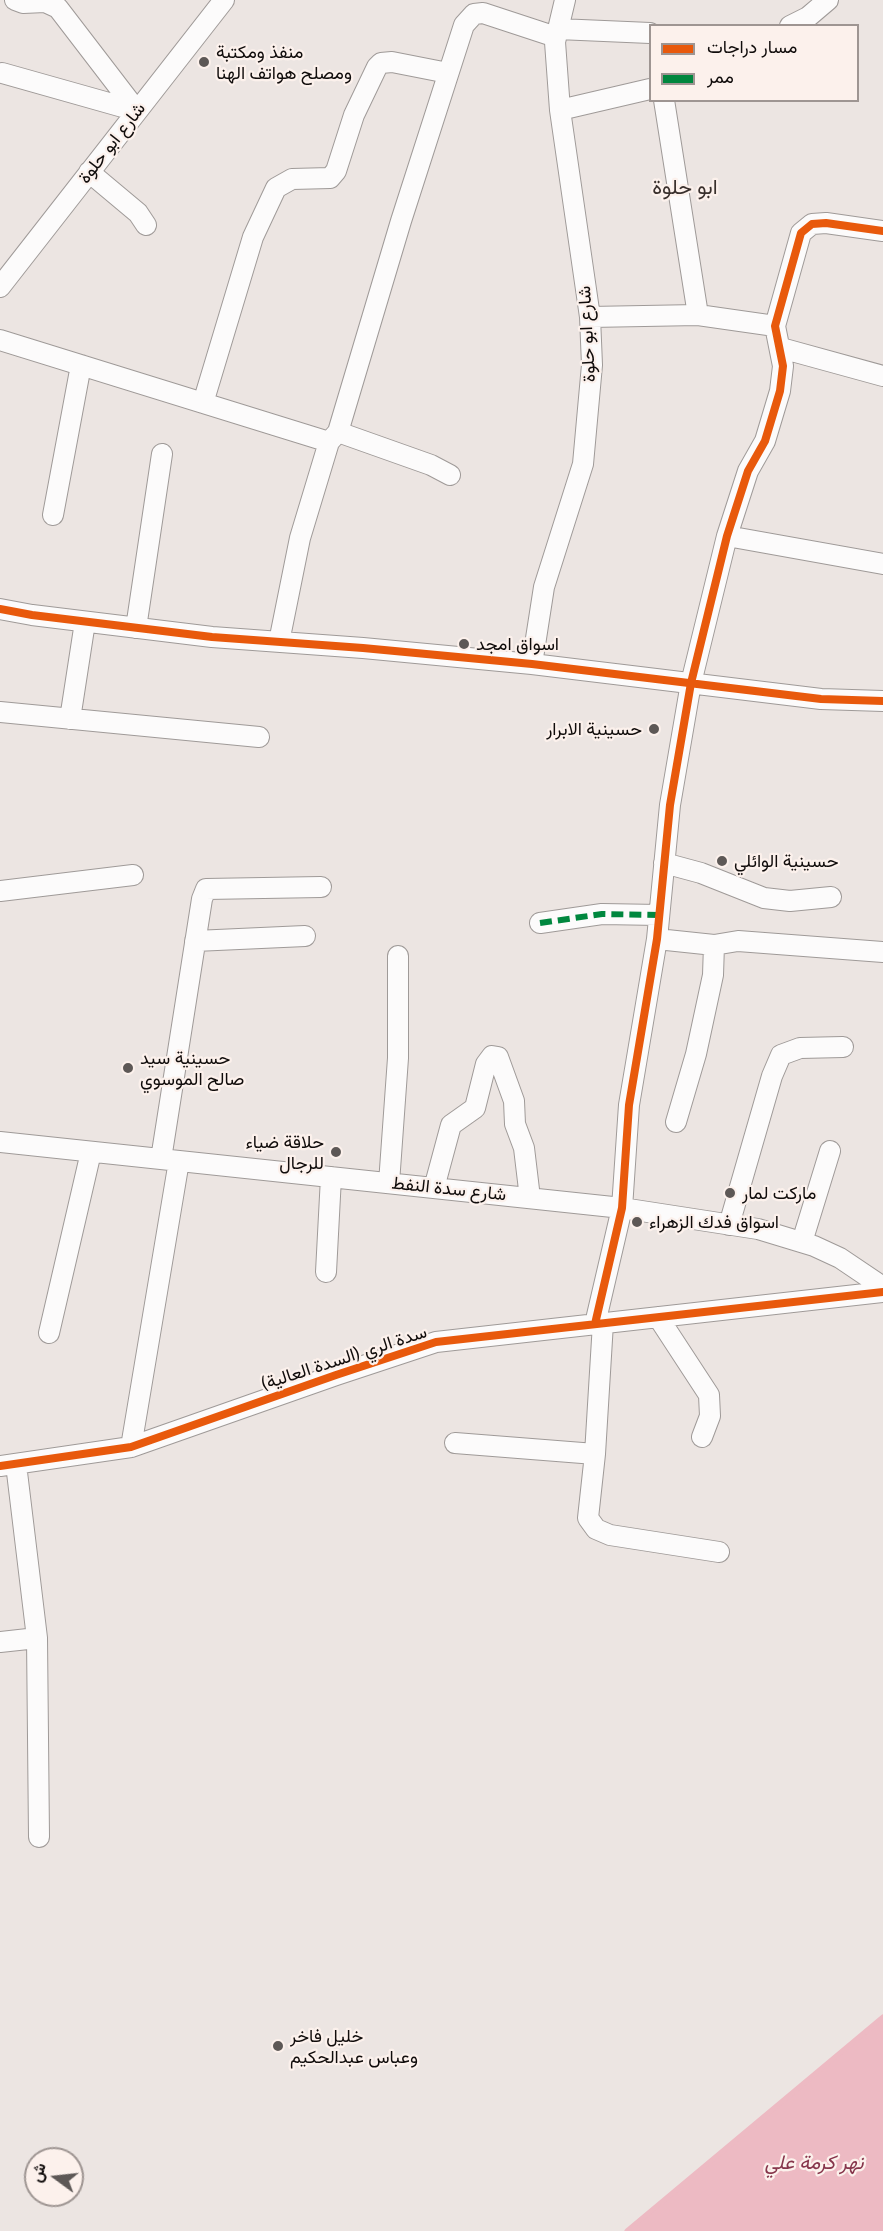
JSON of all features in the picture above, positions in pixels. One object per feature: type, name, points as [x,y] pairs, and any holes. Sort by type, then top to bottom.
[{"type":"street","points":[[15,0],[23,3],[45,2],[58,8],[138,111]]},
{"type":"street","name":"شارع ابو حلوة","points":[[2,281],[224,0]]},
{"type":"street","name":"شارع ابو حلوة","points":[[532,664],[544,587],[583,464],[591,365],[590,317],[560,110],[555,42],[565,0]]},
{"type":"street","points":[[794,24],[808,17],[828,0]]},
{"type":"street","points":[[279,642],[300,538],[464,25],[474,14],[483,14],[557,33],[649,33]]},
{"type":"street","points":[[203,403],[253,237],[276,188],[292,179],[330,178],[336,171],[354,115],[381,63],[392,62],[448,73]]},
{"type":"street","points":[[3,73],[138,111]]},
{"type":"street","points":[[560,110],[649,89]]},
{"type":"street","points":[[664,102],[698,315]]},
{"type":"street","points":[[89,172],[138,213],[146,225]]},
{"type":"street","points":[[719,1552],[610,1535],[596,1529],[588,1518],[595,1454],[599,1324],[622,1208],[629,1105],[657,939],[670,805],[691,682],[727,536],[748,471],[765,441],[774,411],[783,366],[775,326],[801,233],[812,224],[826,223],[883,231]]},
{"type":"street","points":[[590,317],[698,315],[775,326]]},
{"type":"street","points":[[0,340],[203,403],[431,465],[450,475]]},
{"type":"street","points":[[781,348],[883,376]]},
{"type":"street","points":[[53,515],[81,365]]},
{"type":"street","points":[[136,628],[162,454]]},
{"type":"street","points":[[727,536],[883,564]]},
{"type":"street","points":[[0,609],[212,637],[532,664],[821,699],[883,701]]},
{"type":"street","points":[[70,719],[85,622]]},
{"type":"street","points":[[0,712],[259,737]]},
{"type":"street","points":[[664,863],[701,873],[764,898],[790,901],[831,897]]},
{"type":"street","points":[[0,891],[133,875]]},
{"type":"street","points":[[130,1447],[170,1160],[195,941],[202,899],[206,889],[321,887]]},
{"type":"street","points":[[540,923],[602,914],[660,915]]},
{"type":"street","points":[[195,941],[305,936]]},
{"type":"street","points":[[657,939],[714,945],[738,941],[883,952]]},
{"type":"street","points":[[676,1122],[696,1054],[713,975],[714,945]]},
{"type":"street","points":[[389,1183],[398,1058],[398,956]]},
{"type":"street","points":[[729,1225],[772,1076],[781,1055],[800,1048],[843,1047]]},
{"type":"street","points":[[434,1188],[451,1125],[475,1108],[486,1064],[492,1056],[498,1057],[514,1101],[514,1124],[524,1148],[530,1198]]},
{"type":"street","name":"شارع سدة النفط","points":[[0,1142],[622,1208],[758,1229],[802,1242],[840,1258],[883,1290]]},
{"type":"street","points":[[802,1242],[830,1151]]},
{"type":"street","points":[[49,1333],[90,1152]]},
{"type":"street","points":[[326,1272],[331,1177]]},
{"type":"street","name":"سدة الري (السدة العالية)","points":[[8,1465],[130,1447],[436,1342],[883,1290]]},
{"type":"street","points":[[658,1317],[709,1395],[710,1416],[702,1437]]},
{"type":"street","points":[[455,1443],[595,1454]]},
{"type":"street","points":[[8,1465],[37,1638],[39,1837]]},
{"type":"street","points":[[0,1642],[37,1638]]},
{"type":"water","name":"نهر كرمة علي","points":[[883,2017],[883,2231],[627,2231]]},
{"type":"waterway","points":[[627,2231],[883,2017]]},
{"type":"marked path","points":[[540,923],[602,914],[659,915]]},
{"type":"cycle path","points":[[595,1324],[622,1208],[629,1105],[657,939],[670,805],[691,683],[727,536],[748,471],[765,441],[780,391],[783,366],[775,326],[801,233],[812,224],[826,223],[883,231]]},
{"type":"cycle path","points":[[0,609],[212,637],[532,664],[821,699],[883,701]]},
{"type":"cycle path","points":[[0,1466],[131,1447],[436,1342],[883,1292]]},
{"type":"place","name":"منفذ ومكتبة ومصلح هواتف الهنا","points":[[204,62]]},
{"type":"place","name":"اسواق امجد","points":[[464,644]]},
{"type":"place","name":"حسينية الابرار","points":[[654,729]]},
{"type":"place","name":"حسينية الوائلي","points":[[722,861]]},
{"type":"place","name":"حسينية سيد صالح الموسوي","points":[[128,1068]]},
{"type":"place","name":"حلاقة ضياء للرجال","points":[[336,1152]]},
{"type":"place","name":"ماركت لمار","points":[[730,1193]]},
{"type":"place","name":"اسواق فدك الزهراء","points":[[637,1222]]},
{"type":"place","name":"خليل فاخر وعباس عبدالحكيم","points":[[278,2046]]},
{"type":"district","name":"ابو حلوة","points":[[685,188]]}]
